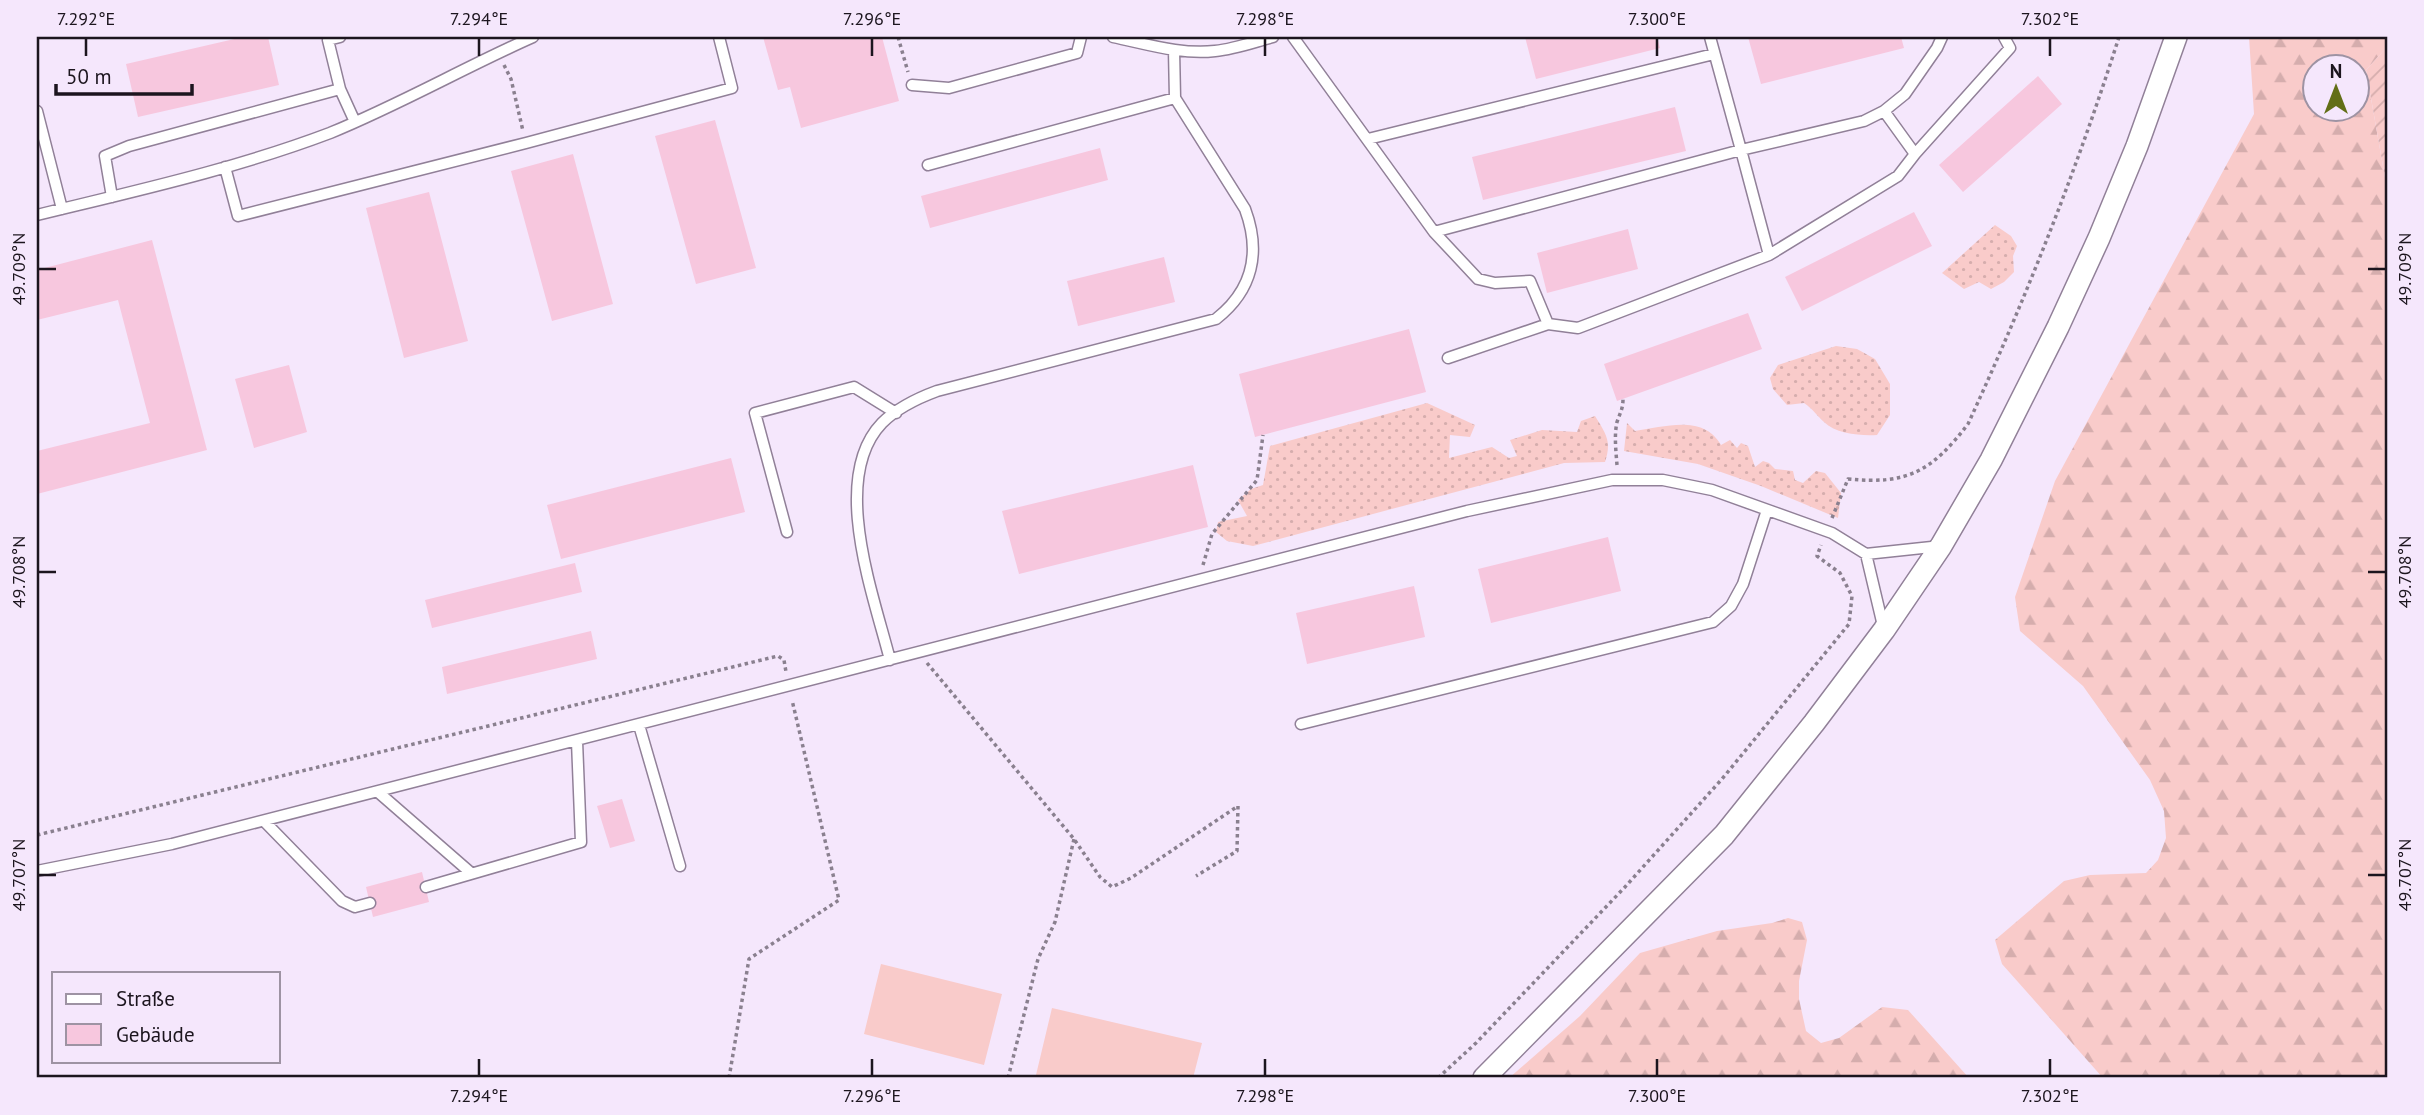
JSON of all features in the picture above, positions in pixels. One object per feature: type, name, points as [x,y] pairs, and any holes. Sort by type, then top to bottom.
[{"type":"street","points":[[1484,1078],[1724,835],[1884,630],[1941,546],[1991,460],[2094,249],[2137,146],[2176,37]]},
{"type":"lane","points":[[340,37],[328,40],[340,89],[355,122]]},
{"type":"lane","points":[[37,215],[225,167],[288,148],[355,122],[533,37]]},
{"type":"lane","points":[[225,167],[238,216],[526,143],[732,88],[719,37]]},
{"type":"lane","points":[[912,85],[948,88],[1077,53],[1081,37]]},
{"type":"lane","points":[[1113,37],[1174,50],[1215,51],[1273,37]]},
{"type":"lane","points":[[1293,37],[1434,232],[1478,279],[1495,282],[1530,281],[1548,324]]},
{"type":"lane","points":[[1710,37],[1769,255]]},
{"type":"lane","points":[[1434,232],[1741,150],[1864,121],[1884,111],[1905,94],[1942,37]]},
{"type":"lane","points":[[1448,358],[1548,324],[1578,328],[1769,255],[1898,176],[2010,48],[2004,37]]},
{"type":"lane","points":[[890,660],[859,536],[856,501],[861,457],[881,423],[914,400],[937,391],[1216,319],[1233,306],[1245,286],[1254,247],[1252,228],[1245,209],[1175,98],[1174,50]]},
{"type":"lane","points":[[1368,139],[1714,54]]},
{"type":"lane","points":[[112,197],[106,156],[129,146],[340,89]]},
{"type":"lane","points":[[928,165],[1175,98]]},
{"type":"lane","points":[[37,111],[62,209]]},
{"type":"lane","points":[[1884,111],[1915,154]]},
{"type":"lane","points":[[787,532],[755,413],[854,387],[895,413]]},
{"type":"lane","points":[[37,871],[172,844],[1467,511],[1617,480],[1663,480],[1712,490],[1826,531],[1866,554],[1941,546]]},
{"type":"lane","points":[[1301,724],[1713,622],[1731,606],[1743,583],[1767,510]]},
{"type":"lane","points":[[1866,554],[1884,630]]},
{"type":"lane","points":[[639,725],[680,866]]},
{"type":"lane","points":[[426,887],[581,842],[577,741]]},
{"type":"lane","points":[[378,792],[471,873]]},
{"type":"lane","points":[[264,821],[342,901],[355,907],[370,903]]},
{"type":"path","points":[[898,37],[912,85]]},
{"type":"path","points":[[1438,1078],[1476,1043],[1696,808],[1849,624],[1852,596],[1840,573],[1816,556],[1848,479],[1880,482],[1909,476],[1935,461],[1968,424],[2074,171],[2119,37]]},
{"type":"path","points":[[498,52],[511,79],[526,143]]},
{"type":"path","points":[[1617,480],[1616,433],[1617,422],[1623,411],[1623,399]]},
{"type":"path","points":[[1199,580],[1212,534],[1257,480],[1263,435]]},
{"type":"path","points":[[919,653],[1074,839],[1100,877],[1112,887],[1131,878],[1238,806],[1237,851],[1196,876]]},
{"type":"path","points":[[37,835],[778,656],[784,660],[839,900],[749,959],[729,1078]]},
{"type":"path","points":[[1009,1078],[1038,959],[1055,922],[1074,839]]},
{"type":"green space","points":[[2249,37],[2387,37],[2387,47],[2372,63],[2372,52],[2302,52],[2302,122],[2372,122],[2372,104],[2387,189],[2387,1078],[2103,1078],[2002,964],[1995,940],[2064,881],[2090,875],[2146,873],[2158,860],[2166,838],[2164,811],[2150,780],[2083,686],[2020,631],[2015,597],[2055,481],[2254,114]]},
{"type":"green space","points":[[2387,47],[2387,189],[2372,104],[2372,63]]},
{"type":"green space","points":[[1995,225],[2011,236],[2017,246],[2013,256],[2014,272],[2004,282],[1991,289],[1979,282],[1964,289],[1942,273]]},
{"type":"green space","points":[[1836,346],[1857,349],[1875,359],[1890,384],[1890,415],[1877,435],[1835,429],[1804,403],[1787,405],[1773,389],[1770,378],[1778,365]]},
{"type":"green space","points":[[1427,403],[1475,425],[1470,437],[1450,435],[1449,458],[1492,447],[1509,458],[1517,456],[1510,440],[1542,430],[1577,432],[1581,421],[1595,416],[1607,438],[1605,462],[1564,463],[1253,546],[1227,541],[1216,532],[1218,522],[1247,516],[1238,500],[1251,489],[1263,485],[1270,446]]},
{"type":"green space","points":[[1627,423],[1635,431],[1671,425],[1704,429],[1721,445],[1730,440],[1737,448],[1741,443],[1748,446],[1755,467],[1763,461],[1775,469],[1793,471],[1795,480],[1803,483],[1816,471],[1825,473],[1841,493],[1838,518],[1761,486],[1698,464],[1624,451]]},
{"type":"green space","points":[[1788,918],[1802,922],[1807,940],[1799,981],[1799,999],[1806,1031],[1821,1043],[1839,1038],[1882,1007],[1908,1010],[1969,1078],[1509,1078],[1580,1016],[1640,953],[1717,931]]},
{"type":"green space","points":[[881,964],[1002,994],[984,1065],[864,1034]]},
{"type":"green space","points":[[1052,1008],[1202,1043],[1193,1078],[1050,1078],[1036,1075]]},
{"type":"building","points":[[243,37],[268,37],[279,85],[138,117],[126,64]]},
{"type":"building","points":[[763,37],[882,37],[899,101],[801,128],[790,87],[778,90]]},
{"type":"building","points":[[1525,37],[1657,37],[1660,48],[1536,79]]},
{"type":"building","points":[[1748,37],[1901,37],[1904,48],[1761,84]]},
{"type":"building","points":[[2038,76],[2062,104],[1963,192],[1939,165]]},
{"type":"building","points":[[1675,107],[1686,151],[1483,200],[1472,157]]},
{"type":"building","points":[[715,120],[756,268],[696,284],[655,136]]},
{"type":"building","points":[[1100,148],[1108,180],[930,228],[921,196]]},
{"type":"building","points":[[573,154],[613,304],[552,321],[511,171]]},
{"type":"building","points":[[429,192],[468,341],[404,358],[366,208]]},
{"type":"building","points":[[1914,212],[1932,246],[1802,311],[1785,277]]},
{"type":"building","points":[[1628,229],[1638,269],[1547,293],[1537,253]]},
{"type":"building","points":[[152,240],[207,450],[37,494],[37,451],[150,423],[118,300],[37,320],[37,270]]},
{"type":"building","points":[[1164,257],[1175,302],[1078,326],[1067,281]]},
{"type":"building","points":[[1748,313],[1762,349],[1617,401],[1604,364]]},
{"type":"building","points":[[1409,329],[1426,392],[1255,437],[1239,374]]},
{"type":"building","points":[[289,365],[307,432],[254,448],[235,379]]},
{"type":"building","points":[[731,458],[745,512],[561,559],[547,505]]},
{"type":"building","points":[[1193,465],[1208,527],[1019,574],[1002,511]]},
{"type":"building","points":[[1608,537],[1621,591],[1491,623],[1478,569]]},
{"type":"building","points":[[575,563],[582,592],[432,628],[425,600]]},
{"type":"building","points":[[1414,586],[1425,637],[1307,664],[1296,613]]},
{"type":"building","points":[[591,631],[597,659],[447,694],[442,667]]},
{"type":"building","points":[[622,799],[635,841],[610,848],[597,806]]},
{"type":"building","points":[[422,872],[429,902],[373,917],[366,887]]}]
